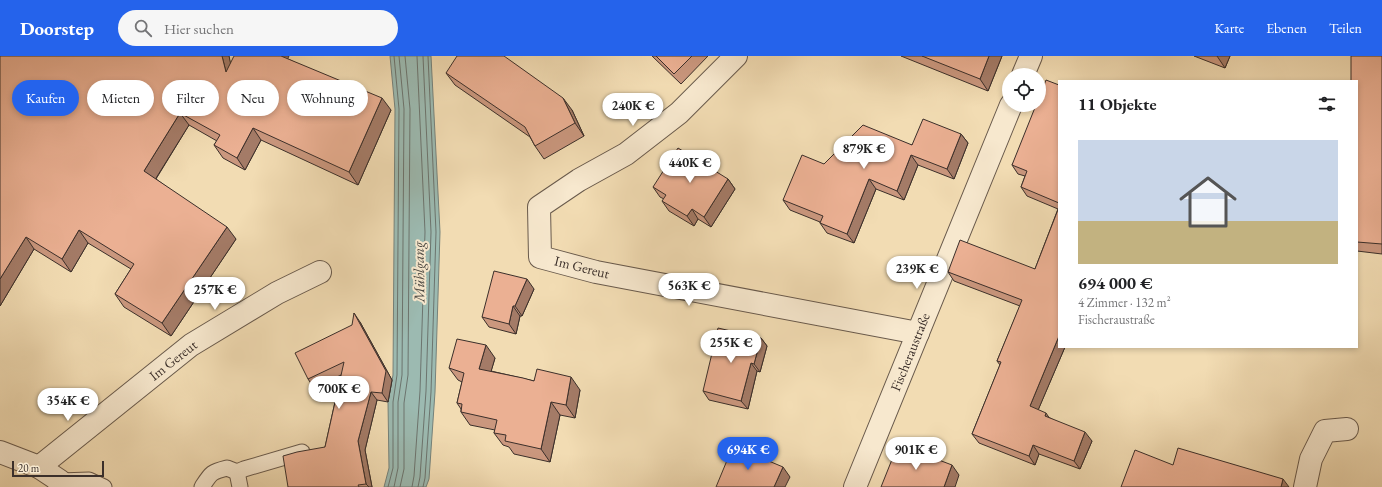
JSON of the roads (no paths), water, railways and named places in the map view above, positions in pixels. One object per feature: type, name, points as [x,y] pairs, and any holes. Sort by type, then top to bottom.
[{"type":"street","name":"Im Gereut","points":[[736,56],[679,113],[626,154],[579,180],[539,207],[540,257],[596,272],[918,333]]},
{"type":"street","points":[[1026,68],[1031,56]]},
{"type":"street","name":"Fischeraustraße","points":[[855,487],[1008,112]]},
{"type":"street","name":"Im Gereut","points":[[39,467],[191,345],[277,293],[320,272]]},
{"type":"street","points":[[1305,487],[1311,459],[1325,431],[1347,429]]},
{"type":"street","points":[[0,452],[39,467],[58,484]]},
{"type":"lane","points":[[202,487],[214,471],[227,468],[237,472],[308,450]]},
{"type":"lane","points":[[237,472],[240,487]]},
{"type":"lane","points":[[58,484],[89,480],[104,487]]},
{"type":"water","name":"Mühlgang","points":[[390,56],[431,56],[440,232],[435,392],[429,479],[426,487],[384,487],[389,468],[388,402],[393,375],[395,109]]}]
